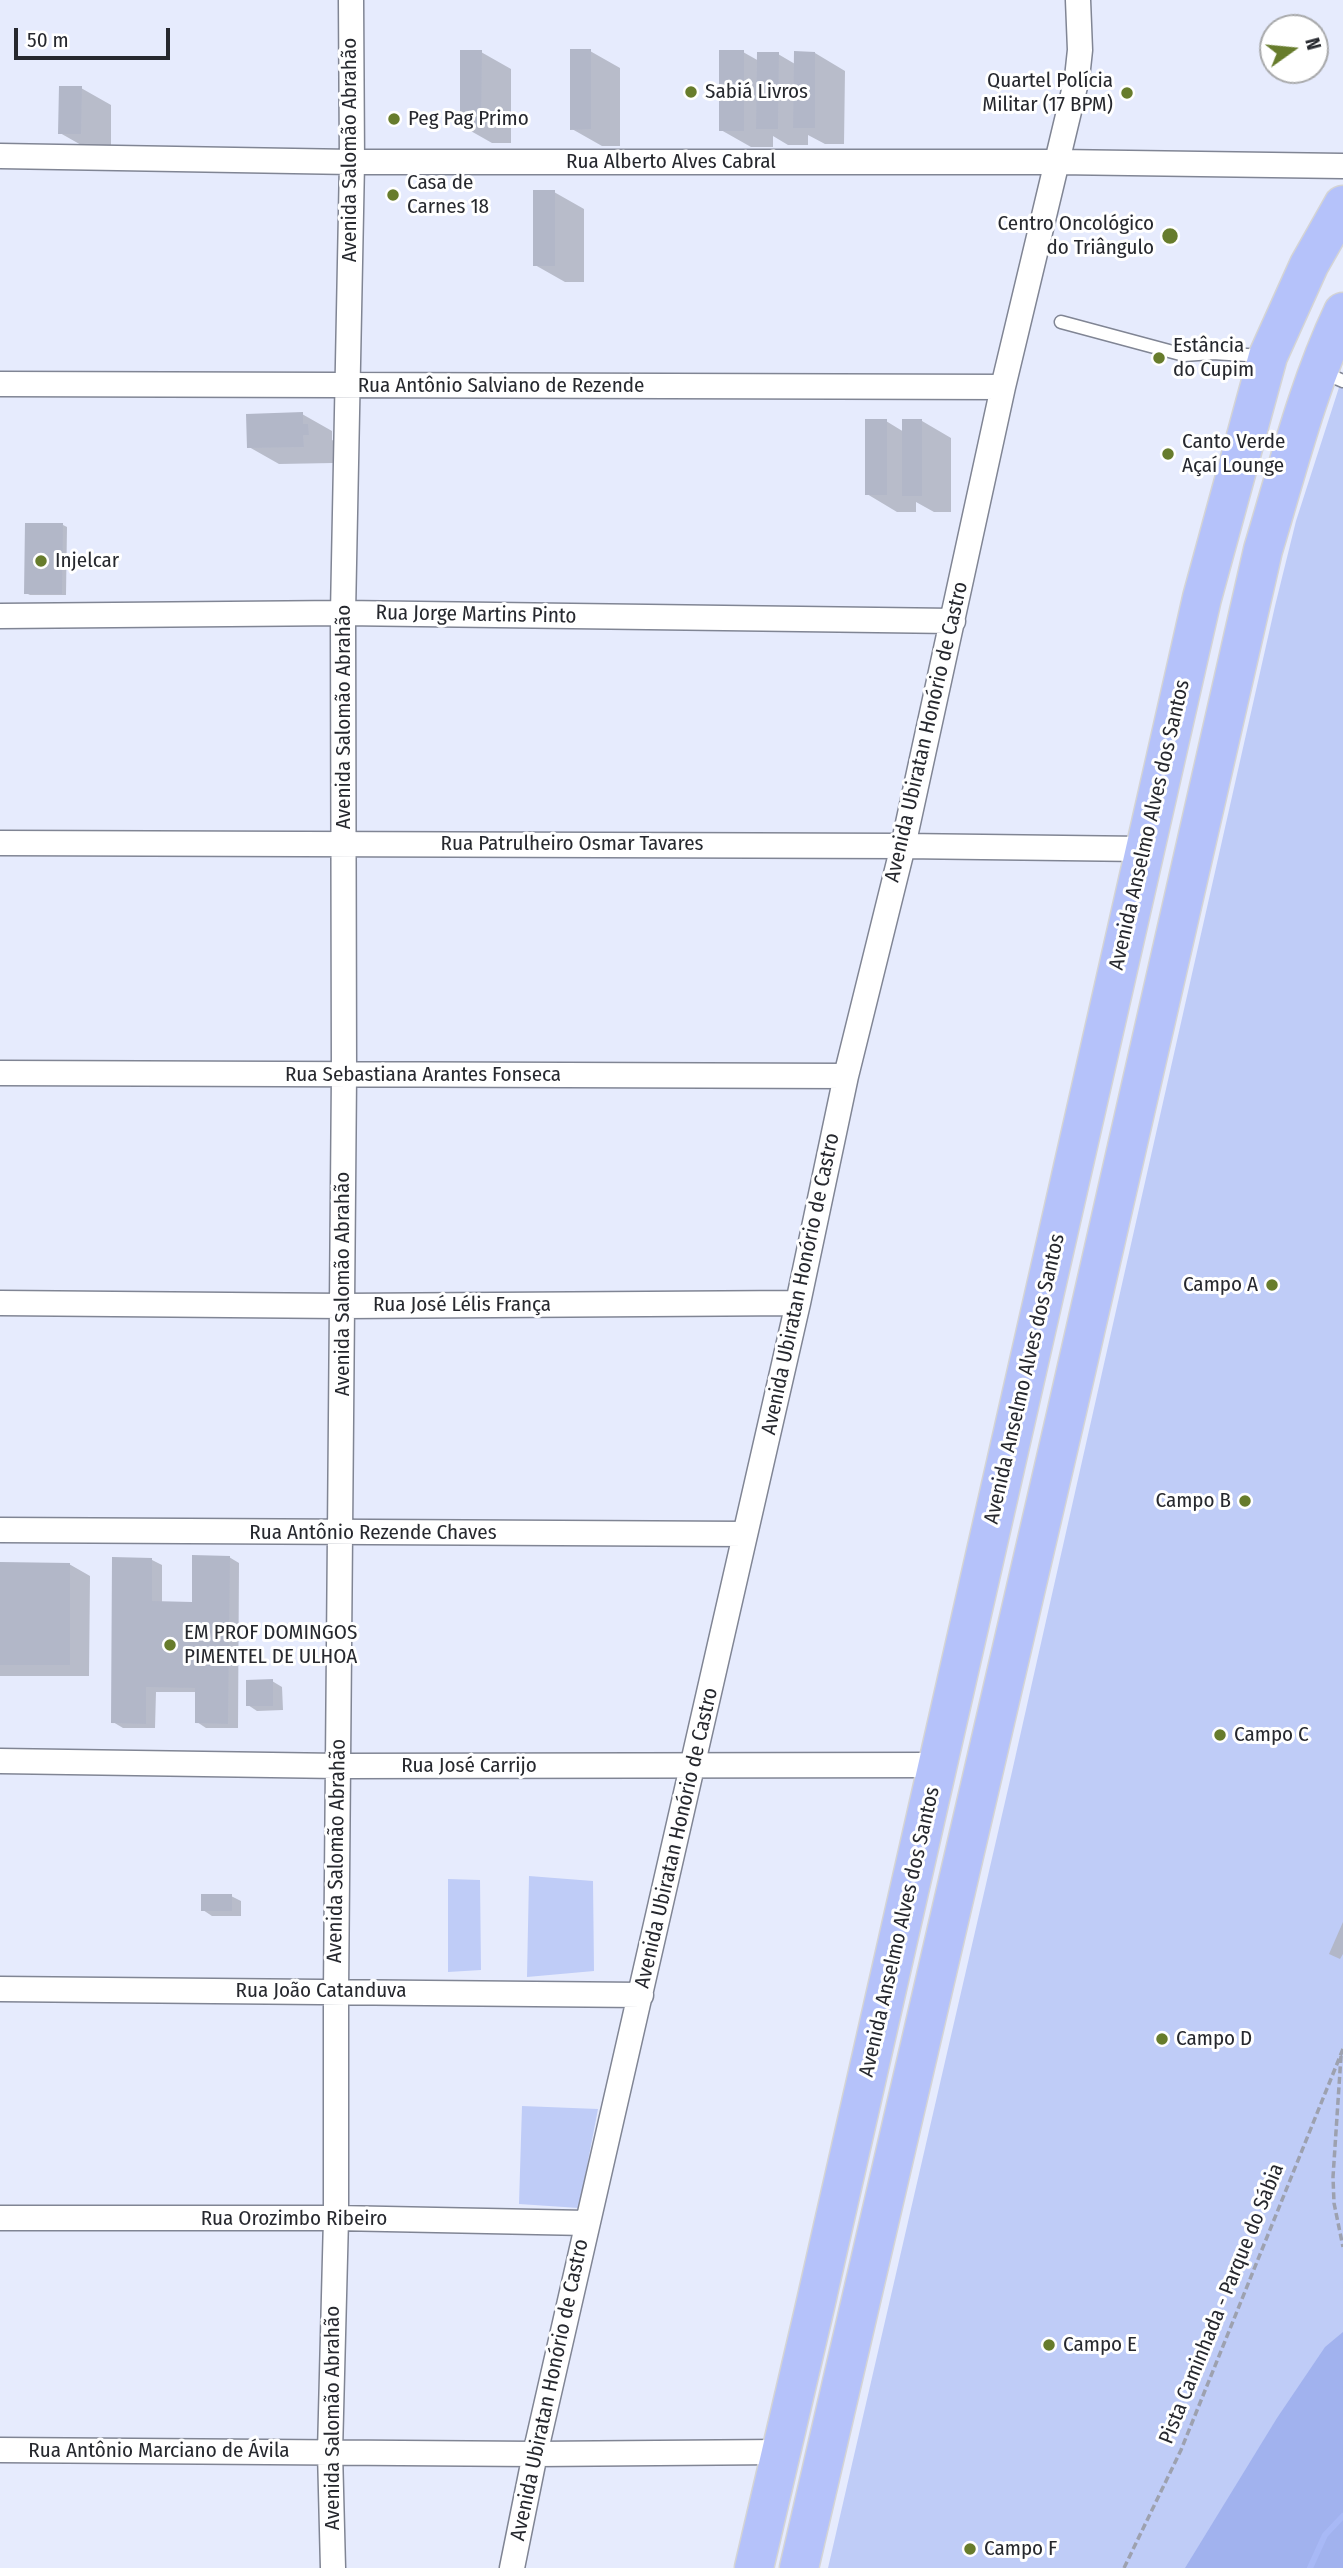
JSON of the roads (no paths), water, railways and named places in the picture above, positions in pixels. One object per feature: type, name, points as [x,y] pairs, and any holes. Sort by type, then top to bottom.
[{"type":"main road","name":"Avenida Anselmo Alves dos Santos","points":[[754,2568],[1202,598],[1268,356],[1309,265],[1343,205]]},
{"type":"main road","points":[[799,2568],[1263,550],[1326,376],[1343,312]]},
{"type":"main road","points":[[1268,356],[1326,376]]},
{"type":"main road","points":[[869,2068],[913,2080]]},
{"type":"main road","points":[[854,2132],[872,2132],[879,2135],[895,2152]]},
{"type":"street","name":"Avenida Salomão Abrahão","points":[[333,2568],[330,2452],[336,2218],[343,1306],[343,613],[352,162],[351,0]]},
{"type":"street","name":"Avenida Ubiratan Honório de Castro","points":[[512,2568],[587,2223],[798,1303],[846,1076],[903,846],[1003,387],[1077,78],[1080,50],[1078,0]]},
{"type":"street","name":"Rua Alberto Alves Cabral","points":[[0,156],[352,162],[1058,162],[1343,166]]},
{"type":"street","name":"Rua Antônio Salviano de Rezende","points":[[0,384],[1003,387]]},
{"type":"street","name":"Rua Jorge Martins Pinto","points":[[0,616],[343,613],[953,621]]},
{"type":"street","name":"Rua Patrulheiro Osmar Tavares","points":[[0,844],[345,843],[1143,849]]},
{"type":"street","name":"Rua Sebastiana Arantes Fonseca","points":[[0,1073],[846,1076]]},
{"type":"street","name":"Rua José Lélis França","points":[[0,1303],[343,1306],[798,1303]]},
{"type":"street","name":"Rua Antônio Rezende Chaves","points":[[0,1530],[745,1534]]},
{"type":"street","name":"Rua José Carrijo","points":[[0,1761],[339,1766],[937,1765]]},
{"type":"street","name":"Rua João Catanduva","points":[[0,1989],[336,1990],[641,1995]]},
{"type":"street","name":"Rua Orozimbo Ribeiro","points":[[0,2218],[336,2218],[587,2223]]},
{"type":"street","name":"Rua Antônio Marciano de Ávila","points":[[0,2450],[535,2454],[780,2452]]},
{"type":"lane","points":[[1061,322],[1184,355],[1212,353],[1268,356]]},
{"type":"waterway","points":[[1310,2568],[1325,2535],[1343,2516]]},
{"type":"place","name":"Sabiá Livros","points":[[691,92]]},
{"type":"place","name":"Quartel Polícia Militar (17 BPM)","points":[[1127,93]]},
{"type":"place","name":"Peg Pag Primo","points":[[394,119]]},
{"type":"place","name":"Casa de Carnes 18","points":[[393,195]]},
{"type":"place","name":"Centro Oncológico do Triângulo","points":[[1170,236]]},
{"type":"place","name":"Estância do Cupim","points":[[1159,358]]},
{"type":"place","name":"Canto Verde Açaí Lounge","points":[[1168,454]]},
{"type":"place","name":"Injelcar","points":[[41,561]]},
{"type":"place","name":"Campo A","points":[[1272,1285]]},
{"type":"place","name":"Campo B","points":[[1245,1501]]},
{"type":"place","name":"EM PROF DOMINGOS PIMENTEL DE ULHOA","points":[[170,1645]]},
{"type":"place","name":"Campo C","points":[[1220,1735]]},
{"type":"place","name":"Campo D","points":[[1162,2039]]},
{"type":"place","name":"Campo E","points":[[1049,2345]]},
{"type":"place","name":"Campo F","points":[[970,2549]]}]
